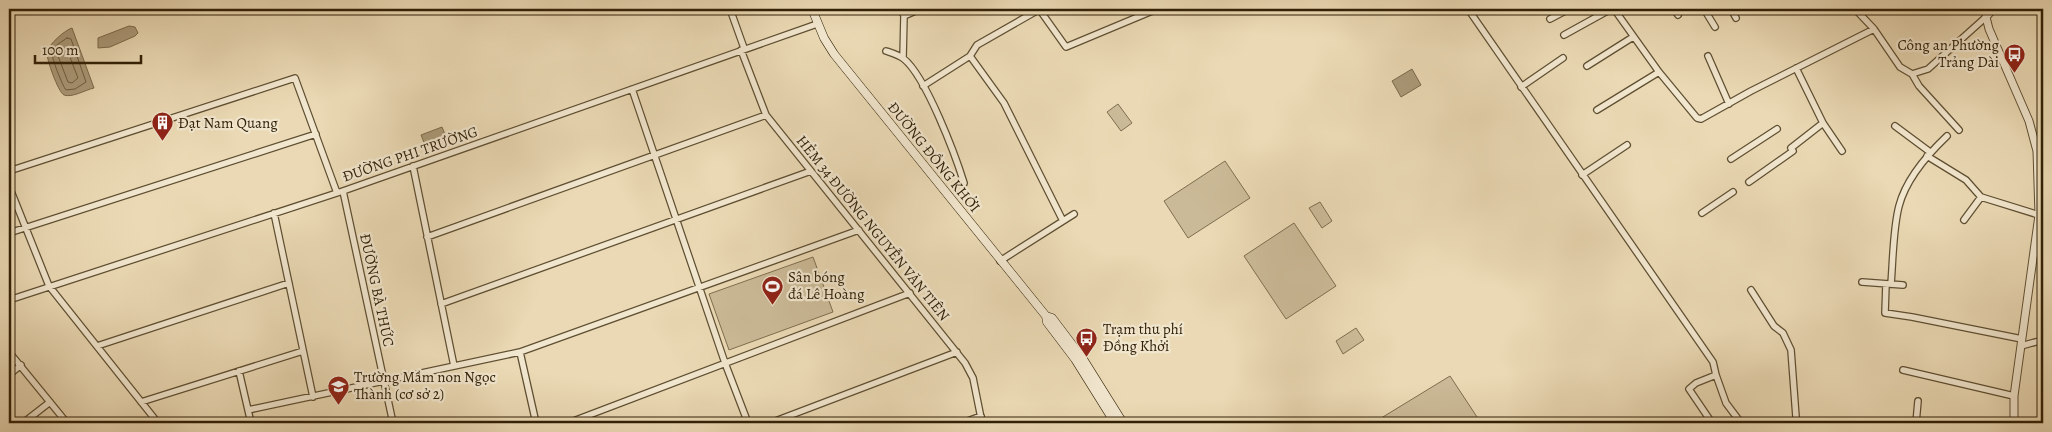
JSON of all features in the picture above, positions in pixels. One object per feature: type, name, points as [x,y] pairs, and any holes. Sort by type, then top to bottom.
[{"type":"main road","name":"ĐƯỜNG ĐỒNG KHỞI","points":[[812,9],[817,24],[834,54],[1000,261],[1046,316],[1054,320],[1075,347],[1123,423]]},
{"type":"main road","name":"ĐƯỜNG ĐỒNG KHỞI","points":[[1046,316],[1047,322],[1075,359],[1114,423]]},
{"type":"street","name":"HẺM 34 ĐƯỜNG NGUYỄN VĂN TIÊN","points":[[730,9],[742,49],[766,115],[957,352],[971,374],[982,423]]},
{"type":"street","points":[[901,9],[904,16],[903,58]]},
{"type":"street","points":[[904,16],[920,9]]},
{"type":"street","points":[[923,86],[970,56],[977,45],[1040,9],[1066,47],[1157,9]]},
{"type":"street","points":[[1468,9],[1713,362],[1726,403],[1741,423]]},
{"type":"street","points":[[1550,19],[1569,9]]},
{"type":"street","points":[[1564,35],[1613,9],[1659,72],[1698,118],[1702,119],[1796,68],[1874,29]]},
{"type":"street","points":[[1704,9],[1715,27]]},
{"type":"street","points":[[1731,9],[1736,18]]},
{"type":"street","points":[[1856,9],[1874,29],[1900,67],[1912,74],[1919,86],[1959,130]]},
{"type":"street","points":[[1912,74],[1928,69],[1993,9]]},
{"type":"street","points":[[1986,17],[1989,29],[2029,122],[2037,150],[2039,215],[2014,396],[2014,423]]},
{"type":"street","name":"ĐƯỜNG PHI TRƯỜNG","points":[[9,300],[340,192],[817,24]]},
{"type":"street","points":[[1588,66],[1633,37]]},
{"type":"street","points":[[886,51],[903,58],[923,86],[951,147],[964,182]]},
{"type":"street","points":[[970,56],[1004,103],[1063,221]]},
{"type":"street","points":[[1708,56],[1729,104]]},
{"type":"street","points":[[1521,87],[1563,58]]},
{"type":"street","points":[[1796,68],[1823,123],[1842,151]]},
{"type":"street","points":[[1597,110],[1659,72]]},
{"type":"street","name":"ĐƯỜNG BÀ THỨC","points":[[9,171],[295,78],[340,192],[392,423]]},
{"type":"street","points":[[632,89],[725,363],[748,423]]},
{"type":"street","points":[[427,237],[766,115]]},
{"type":"street","points":[[1749,182],[1823,123]]},
{"type":"street","points":[[1895,126],[1929,154],[1966,180],[1981,198],[2039,215]]},
{"type":"street","points":[[1731,159],[1777,129]]},
{"type":"street","points":[[9,233],[316,134]]},
{"type":"street","points":[[1948,136],[1929,154],[1908,184],[1899,206],[1885,313],[1912,317],[2021,342],[2043,340]]},
{"type":"street","points":[[1582,175],[1627,145]]},
{"type":"street","points":[[412,166],[454,366]]},
{"type":"street","points":[[441,304],[811,171]]},
{"type":"street","points":[[9,186],[49,286],[158,423]]},
{"type":"street","points":[[1702,213],[1733,192]]},
{"type":"street","points":[[1964,220],[1981,198]]},
{"type":"street","points":[[274,213],[313,397]]},
{"type":"street","points":[[1000,261],[1074,214]]},
{"type":"street","points":[[248,410],[520,352],[859,230]]},
{"type":"street","points":[[1862,282],[1903,285]]},
{"type":"street","points":[[97,346],[289,283]]},
{"type":"street","points":[[1751,290],[1774,326],[1783,333],[1792,354],[1796,417]]},
{"type":"street","points":[[568,423],[910,293]]},
{"type":"street","points":[[141,402],[303,351]]},
{"type":"street","points":[[9,352],[67,423]]},
{"type":"street","points":[[520,352],[536,423]]},
{"type":"street","points":[[770,423],[957,352]]},
{"type":"street","points":[[9,375],[21,365]]},
{"type":"street","points":[[1903,370],[2014,396]]},
{"type":"street","points":[[239,371],[251,423]]},
{"type":"street","points":[[1712,423],[1689,389],[1696,383],[1716,375]]},
{"type":"street","points":[[23,423],[50,402]]},
{"type":"street","points":[[1916,423],[1918,402]]},
{"type":"street","points":[[962,423],[981,416]]},
{"type":"shaded area","points":[[1118,104],[1132,123],[1121,131],[1107,112]]},
{"type":"shaded area","points":[[1225,161],[1250,198],[1188,238],[1164,201]]},
{"type":"shaded area","points":[[1320,202],[1332,221],[1322,228],[1309,208]]},
{"type":"shaded area","points":[[1294,223],[1336,286],[1286,319],[1244,256]]},
{"type":"shaded area","name":"Sân bóng đá Lê Hoàng","points":[[813,257],[833,312],[729,350],[709,294]]},
{"type":"shaded area","points":[[1356,328],[1364,340],[1343,354],[1336,341]]},
{"type":"shaded area","points":[[1450,376],[1481,423],[1373,423]]},
{"type":"water","points":[[129,26],[135,27],[138,33],[135,36],[110,47],[98,48],[98,38]]},
{"type":"water","points":[[72,28],[94,88],[67,96],[62,93],[56,82],[48,61],[47,52],[51,45],[65,31]]},
{"type":"water","points":[[1412,69],[1421,85],[1401,97],[1392,81]]},
{"type":"water","points":[[442,127],[446,137],[425,145],[421,135]]},
{"type":"place","name":"Công an Phường Trảng Dài","points":[[2015,73]]},
{"type":"place","name":"Đạt Nam Quang","points":[[162,142]]},
{"type":"place","name":"Sân bóng đá Lê Hoàng","points":[[772,305]]},
{"type":"place","name":"Trạm thu phí Đồng Khởi","points":[[1087,357]]},
{"type":"place","name":"Trường Mầm non Ngọc Thành (cơ sở 2)","points":[[338,405]]}]
